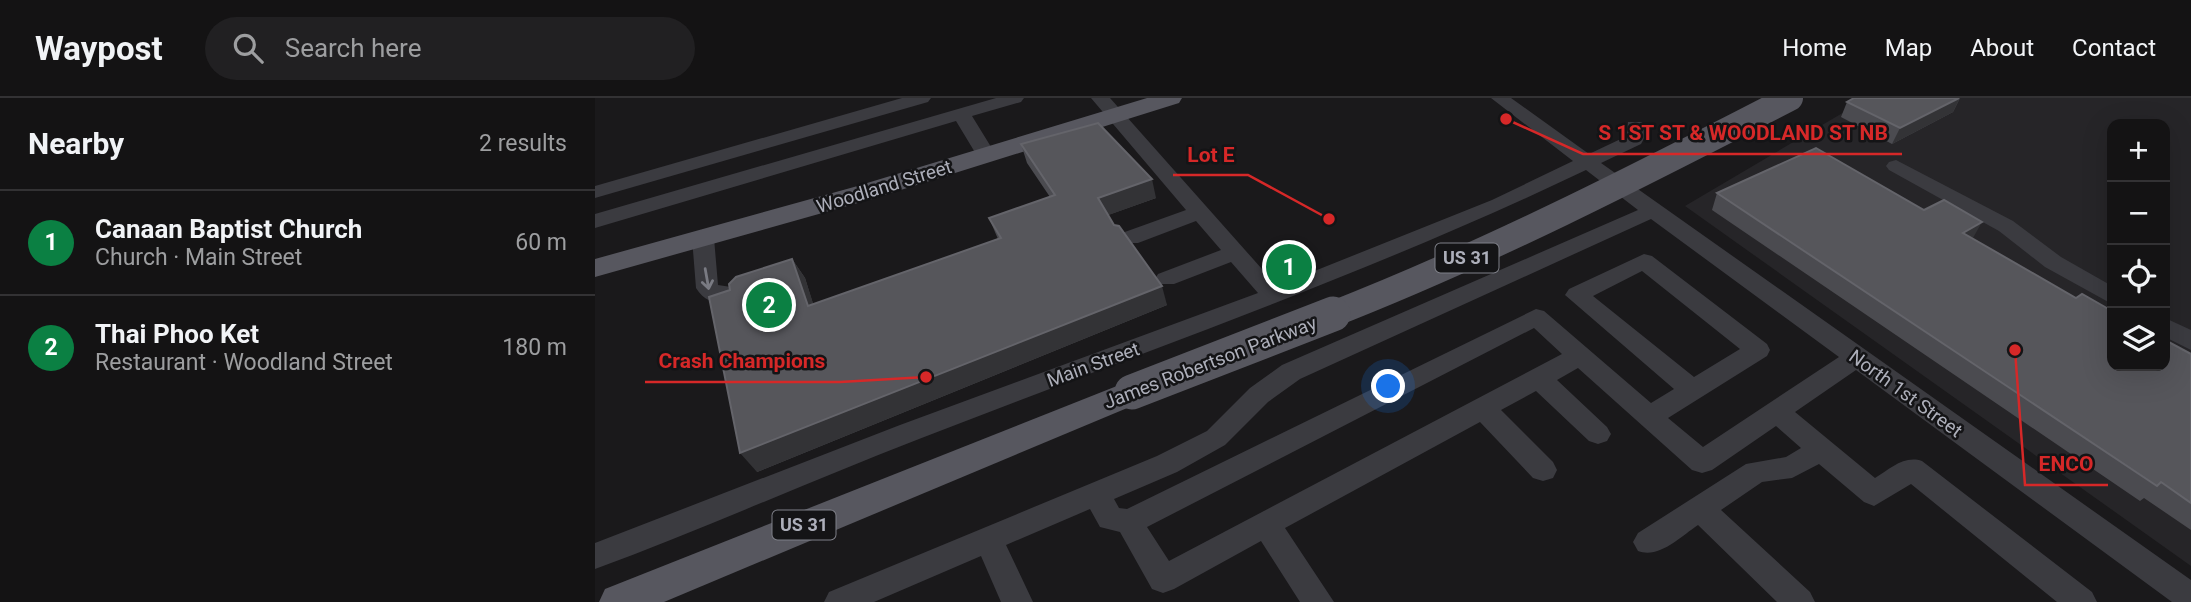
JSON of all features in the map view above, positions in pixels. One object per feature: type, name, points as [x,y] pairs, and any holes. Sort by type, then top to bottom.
[{"type":"main road","name":"Woodland Street","points":[[595,268],[986,155],[1107,107],[1171,98]]},
{"type":"main road","name":"James Robertson Parkway","points":[[619,602],[1132,392],[1426,278],[1650,170],[1790,98]]},
{"type":"street","points":[[595,192],[922,98]]},
{"type":"street","points":[[595,221],[1015,98]]},
{"type":"street","name":"North 1st Street","points":[[1500,98],[1652,211],[2191,598]]},
{"type":"street","points":[[1107,107],[1273,296]]},
{"type":"street","points":[[961,114],[986,155]]},
{"type":"street","name":"Main Street","points":[[595,556],[922,427],[1273,296],[1588,164],[1634,140],[1638,133],[1635,126]]},
{"type":"street","points":[[1896,166],[2006,226],[2053,262],[2107,293]]},
{"type":"street","points":[[840,602],[883,593],[988,539],[1167,464],[1216,438],[1259,395],[1291,372],[1652,211]]},
{"type":"street","points":[[1131,238],[1201,212]]},
{"type":"street","points":[[703,238],[707,288],[717,296],[736,295]]},
{"type":"street","points":[[1166,279],[1236,253]]},
{"type":"street","points":[[1649,417],[1758,350],[1644,261],[1577,295],[1692,390]]},
{"type":"street","points":[[1096,493],[1110,518],[1129,522],[1536,317],[1702,463],[1856,358]]},
{"type":"street","points":[[2170,329],[2191,341]]},
{"type":"street","points":[[1129,522],[1163,579],[1580,356]]},
{"type":"street","points":[[1539,378],[1598,434]]},
{"type":"street","points":[[1483,408],[1543,470]]},
{"type":"street","points":[[1777,412],[1874,494],[1912,469],[2081,602]]},
{"type":"street","points":[[1649,542],[1756,472],[1793,467],[1820,449]]},
{"type":"street","points":[[1700,509],[1799,602]]},
{"type":"street","points":[[1266,524],[1318,602]]},
{"type":"street","points":[[988,539],[1017,602]]},
{"type":"shaded area","points":[[1868,98],[2191,98],[2191,566],[1685,206]]},
{"type":"building","points":[[1854,98],[1959,98],[1900,128],[1847,102]]},
{"type":"building","points":[[1098,123],[1152,179],[1098,198],[1114,225],[1119,226],[1162,286],[740,453],[709,297],[730,290],[729,284],[736,277],[792,259],[808,306],[1001,238],[989,218],[1055,195],[1021,144]]},
{"type":"building","points":[[1816,148],[1924,210],[1944,200],[1982,222],[1963,233],[2076,298],[2082,294],[2107,308],[2107,371],[2170,371],[2170,343],[2191,354],[2191,503],[2161,482],[2157,486],[1717,193]]},
{"type":"place","name":"S 1ST ST & WOODLAND ST NB","points":[[1506,119]]},
{"type":"place","name":"Lot E","points":[[1329,219]]},
{"type":"place","name":"Canaan Baptist Church","points":[[1289,267]]},
{"type":"place","name":"Thai Phoo Ket","points":[[769,305]]},
{"type":"place","name":"ENCO","points":[[2015,350]]},
{"type":"place","name":"Crash Champions","points":[[926,377]]}]
